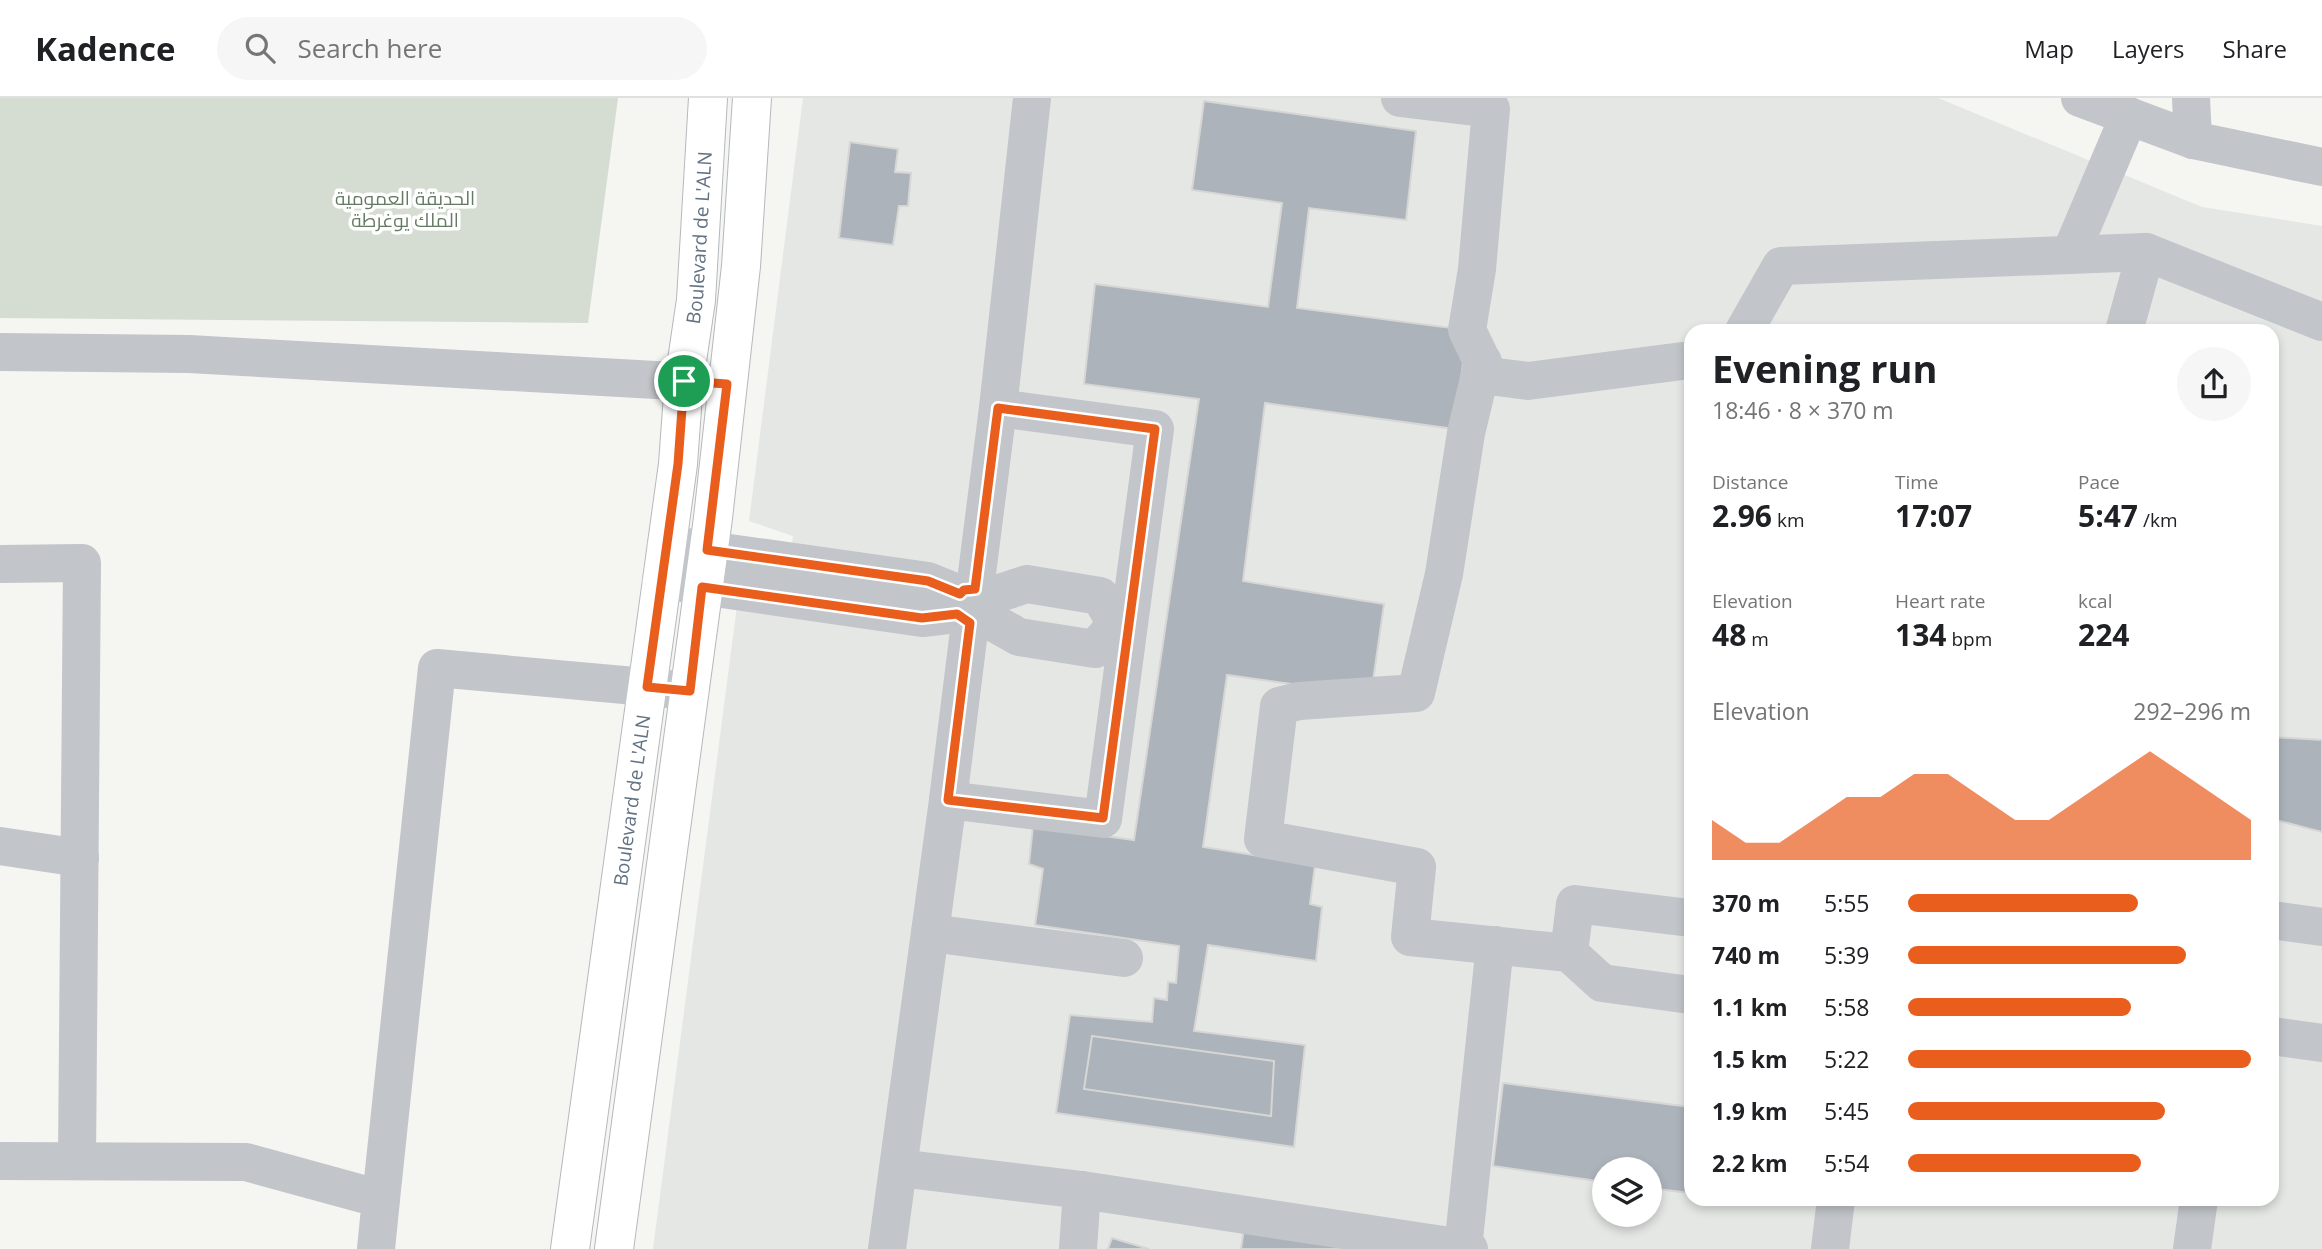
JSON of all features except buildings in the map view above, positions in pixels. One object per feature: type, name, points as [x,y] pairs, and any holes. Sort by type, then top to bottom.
[{"type":"main road","name":"Boulevard de L'ALN","points":[[570,1249],[678,464],[684,381],[696,300],[708,98]]},
{"type":"main road","points":[[614,1249],[690,691],[727,384],[741,266],[752,98]]},
{"type":"street","points":[[887,1249],[998,408],[1032,98]]},
{"type":"street","points":[[1400,98],[1491,109],[1477,269],[1467,330],[1489,376],[1528,381],[1684,361]]},
{"type":"street","points":[[2080,98],[2129,116],[2192,110],[2322,166]]},
{"type":"street","points":[[2070,255],[2129,116]]},
{"type":"street","points":[[2126,324],[2146,252]]},
{"type":"street","points":[[1748,324],[1781,266],[2146,252],[2322,321]]},
{"type":"street","points":[[0,352],[190,354],[727,384]]},
{"type":"street","points":[[1483,362],[1466,433],[1444,574],[1416,693],[1299,701],[1279,706],[1263,839],[1418,867],[1410,937],[1569,953],[1602,983],[1684,994]]},
{"type":"street","points":[[948,800],[1103,818],[1123,624],[1155,429],[998,408]]},
{"type":"street","points":[[664,562],[707,550],[928,581],[1019,637],[1095,649],[1123,624]]},
{"type":"street","points":[[664,562],[702,587],[922,618],[972,606],[1027,584],[1100,596],[1123,624]]},
{"type":"street","points":[[0,564],[82,563],[77,1161]]},
{"type":"street","points":[[376,1249],[438,668],[690,691]]},
{"type":"street","points":[[0,846],[80,858]]},
{"type":"street","points":[[1569,953],[1575,904],[1684,917]]},
{"type":"street","points":[[2279,921],[2322,927]]},
{"type":"street","points":[[930,933],[1124,958]]},
{"type":"street","points":[[899,1168],[1082,1190],[1466,1249],[1495,945]]},
{"type":"street","points":[[2279,1037],[2322,1043]]},
{"type":"street","points":[[0,1161],[246,1162],[382,1199]]},
{"type":"street","points":[[1077,1249],[1082,1190]]},
{"type":"street","points":[[1830,1249],[1835,1206]]},
{"type":"street","points":[[2192,1249],[2198,1206]]},
{"type":"shaded area","points":[[803,98],[1938,98],[2202,207],[2322,226],[2322,1249],[653,1249],[737,606],[786,595],[793,536],[749,521]]},
{"type":"green space","name":"الحديقة العمومية الملك يوغرطة","points":[[0,98],[618,98],[588,323],[0,318]]},
{"type":"route","points":[[684,381],[727,384],[713,518],[707,550],[928,581],[960,594],[964,590],[975,589],[998,408],[1155,429],[1103,818],[948,800],[970,623],[957,614],[922,618],[702,587],[690,691],[647,687],[678,464],[684,381]]}]
